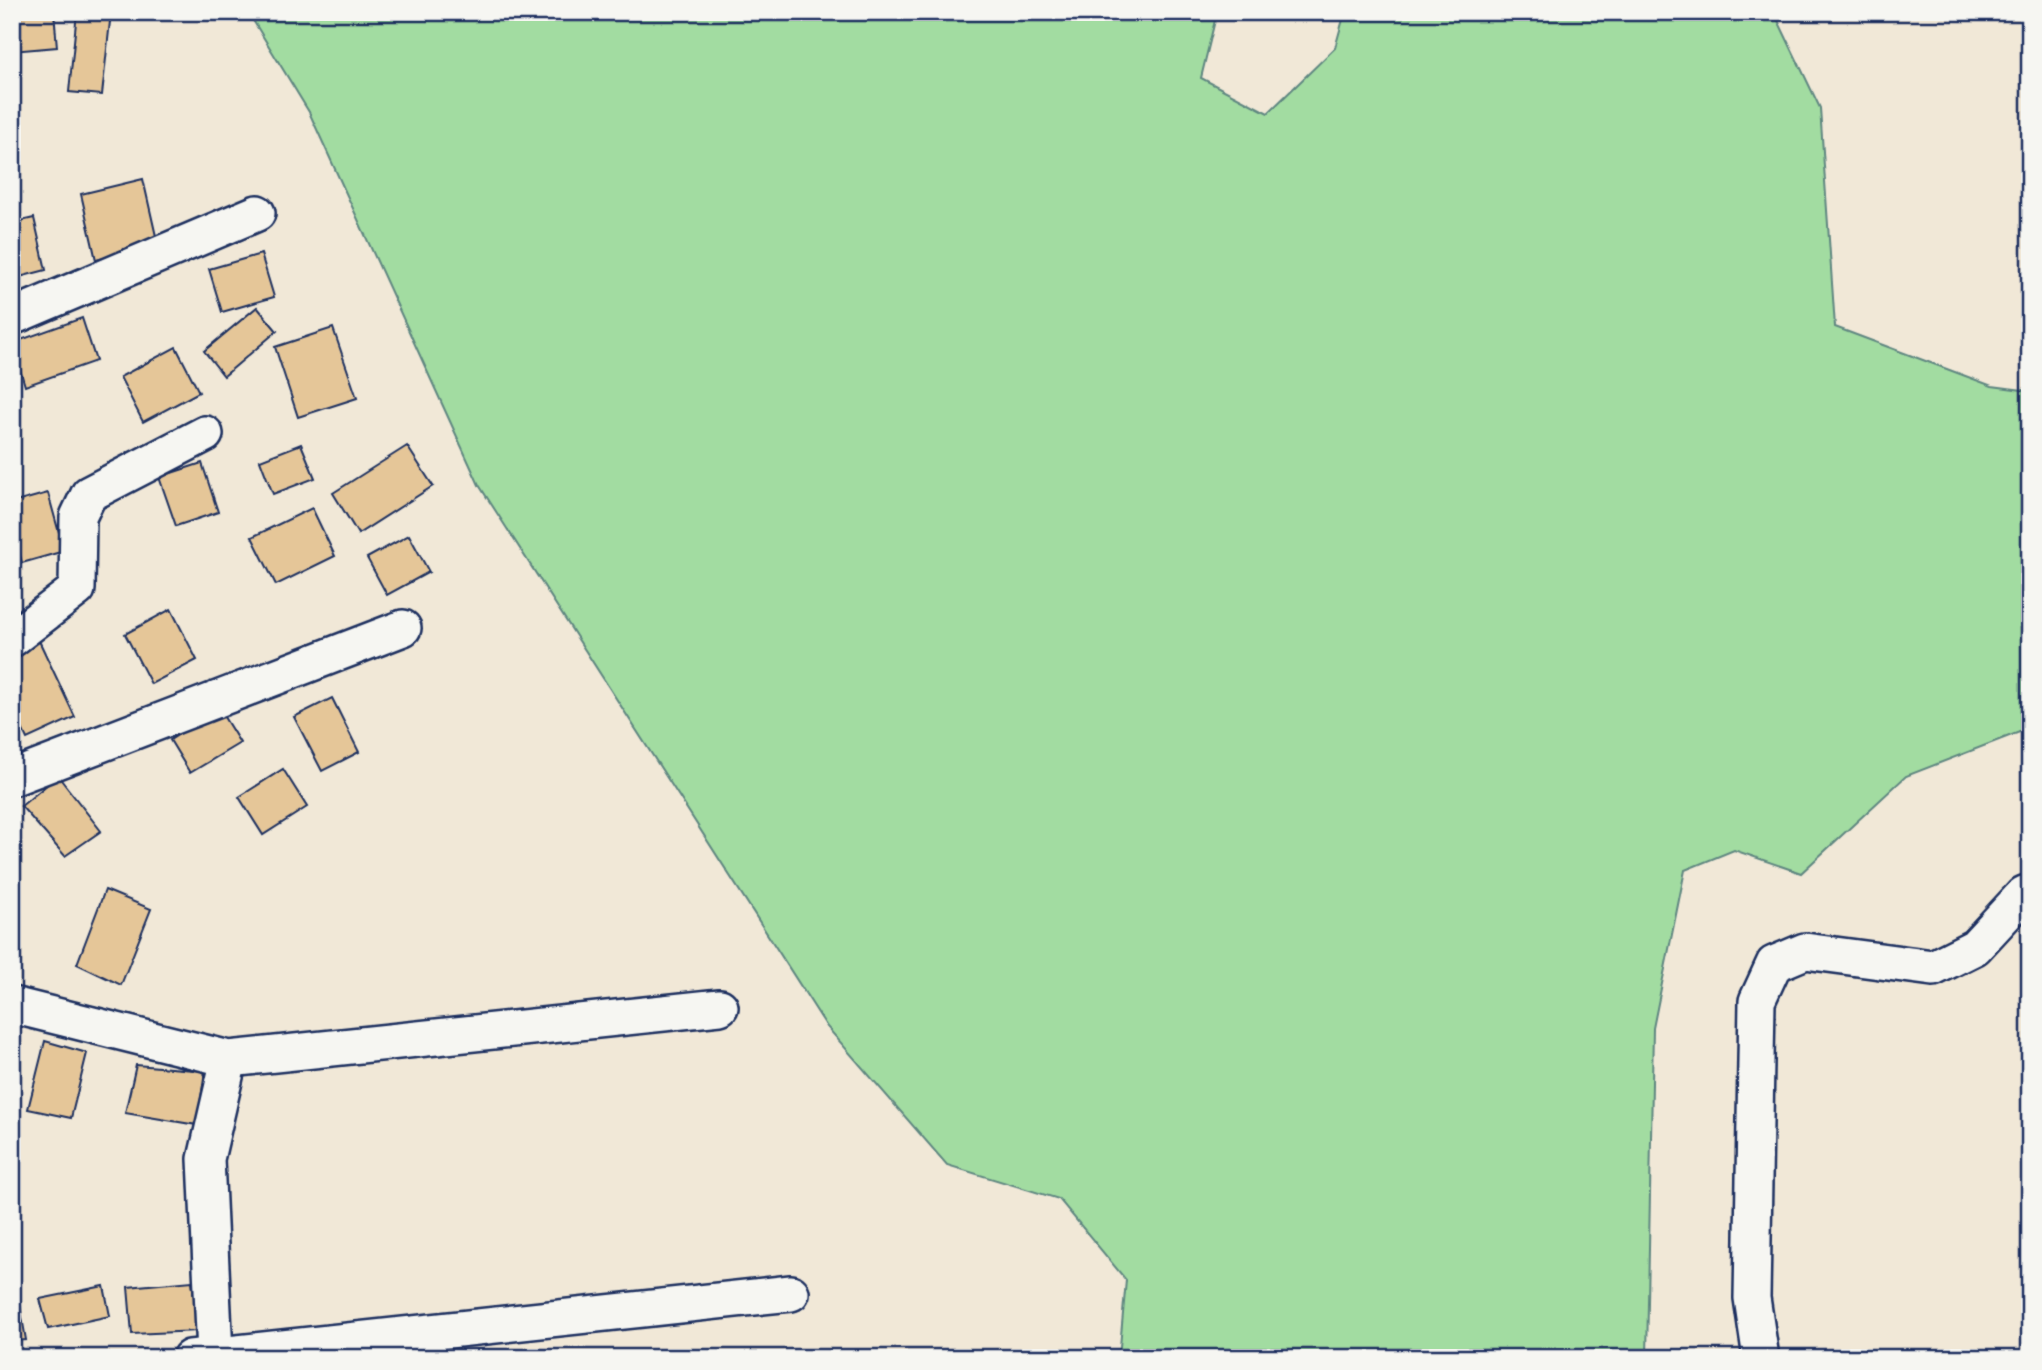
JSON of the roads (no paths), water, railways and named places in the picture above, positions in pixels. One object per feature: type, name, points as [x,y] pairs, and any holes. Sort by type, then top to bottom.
[{"type":"street","points":[[12,317],[257,214]]},
{"type":"street","points":[[12,639],[77,589],[78,517],[89,494],[205,434]]},
{"type":"street","points":[[17,765],[403,628]]},
{"type":"street","points":[[1761,1358],[1752,1298],[1757,1002],[1774,964],[1805,951],[1933,968],[1975,947],[2024,894],[2030,892]]},
{"type":"street","points":[[12,1005],[229,1059],[720,1007]]},
{"type":"street","points":[[229,1059],[206,1159],[203,1356],[791,1293]]}]
